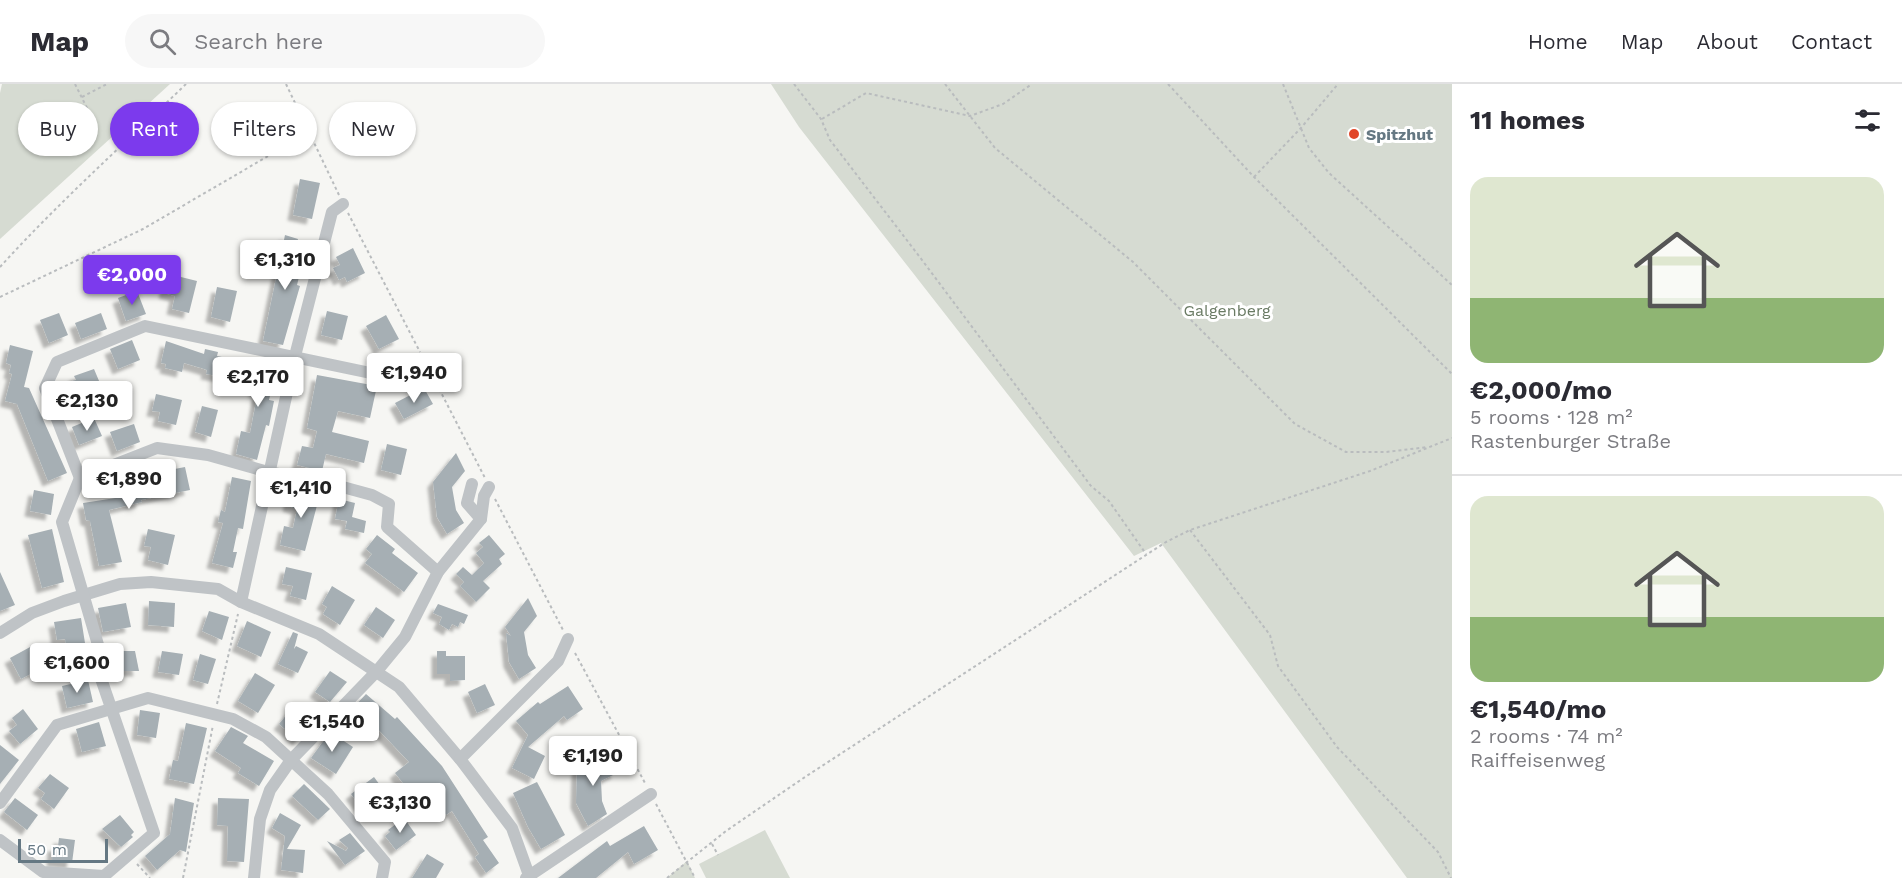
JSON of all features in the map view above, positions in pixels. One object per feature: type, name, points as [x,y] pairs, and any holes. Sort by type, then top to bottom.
[{"type":"street","points":[[241,602],[295,356],[332,212],[343,204]]},
{"type":"street","points":[[0,840],[43,872],[104,876],[154,832],[95,661],[101,655],[86,595],[62,522],[80,478],[45,388],[57,362],[146,326],[404,380],[426,363]]},
{"type":"street","points":[[80,478],[157,448],[208,455],[268,472],[339,486],[372,495],[389,504],[387,527],[438,572]]},
{"type":"street","points":[[472,484],[467,503],[481,519]]},
{"type":"street","points":[[254,878],[260,819],[270,790],[291,760],[377,671],[405,637],[438,572],[481,519],[484,496],[489,487]]},
{"type":"street","points":[[0,633],[32,613],[120,584],[151,582],[218,589],[241,602],[319,634],[399,687],[460,759],[512,828],[528,877],[651,794]]},
{"type":"street","points":[[460,759],[558,661],[568,639]]},
{"type":"street","points":[[0,803],[57,725],[148,698],[233,719],[266,737],[328,794],[385,862],[382,878]]},
{"type":"path","points":[[75,84],[84,102]]},
{"type":"path","points":[[82,97],[107,84]]},
{"type":"path","points":[[0,267],[51,210],[75,192],[186,84]]},
{"type":"path","points":[[794,84],[821,119],[830,140],[889,219],[1091,486],[1109,501],[1146,554]]},
{"type":"path","points":[[945,84],[995,148],[1133,262],[1295,424],[1346,452],[1386,453],[1435,446]]},
{"type":"path","points":[[821,119],[866,93],[970,116],[1003,104],[1032,84]]},
{"type":"path","points":[[1168,84],[1254,177],[1452,374]]},
{"type":"path","points":[[1283,84],[1309,148],[1329,173],[1452,285]]},
{"type":"path","points":[[1254,177],[1300,129],[1338,84]]},
{"type":"path","points":[[0,297],[143,229],[268,156]]},
{"type":"path","points":[[667,878],[726,831],[805,777],[1146,554],[1190,530],[1370,471],[1452,438]]},
{"type":"path","points":[[1190,530],[1270,635],[1278,666],[1337,747],[1438,852],[1451,878]]},
{"type":"path","points":[[183,878],[214,716],[241,602]]},
{"type":"path","points":[[712,843],[718,855]]},
{"type":"path","points":[[130,855],[150,878]]},
{"type":"green space","points":[[2,84],[170,84],[150,102],[110,102],[110,139],[98,150],[98,102],[18,102],[18,156],[91,156],[0,239],[0,93]]},
{"type":"green space","name":"Galgenberg","points":[[771,84],[1452,84],[1452,878],[1407,878],[1161,543],[1134,556],[799,127]]},
{"type":"green space","points":[[765,830],[790,878],[706,878],[699,864]]},
{"type":"green space","points":[[687,861],[695,878],[667,878]]},
{"type":"building","points":[[300,179],[320,183],[312,219],[293,215]]},
{"type":"building","points":[[285,235],[298,239],[297,243],[307,245],[297,285],[300,286],[283,345],[263,341]]},
{"type":"building","points":[[353,248],[365,273],[347,282],[345,277],[339,280],[333,268],[340,265],[336,257]]},
{"type":"building","points":[[169,274],[197,281],[189,313],[172,309],[175,296],[164,293]]},
{"type":"building","points":[[217,287],[237,291],[230,322],[211,317]]},
{"type":"building","points":[[137,291],[146,314],[126,321],[118,298]]},
{"type":"building","points":[[327,311],[348,316],[342,340],[321,335]]},
{"type":"building","points":[[59,313],[68,335],[49,343],[40,320]]},
{"type":"building","points":[[101,313],[107,329],[81,339],[75,323]]},
{"type":"building","points":[[386,315],[399,339],[379,349],[366,326]]},
{"type":"building","points":[[132,340],[140,360],[118,369],[110,349]]},
{"type":"building","points":[[166,341],[204,354],[205,349],[218,352],[217,356],[227,358],[223,377],[206,374],[207,370],[184,363],[182,372],[165,368],[166,364],[161,363]]},
{"type":"building","points":[[10,345],[33,351],[24,387],[29,388],[67,473],[48,481],[17,404],[5,401],[12,374],[9,373],[11,365],[6,363]]},
{"type":"building","points":[[249,359],[277,365],[269,400],[274,401],[269,426],[266,425],[257,460],[236,454],[241,431],[250,433],[258,392],[254,391],[257,378],[245,375]]},
{"type":"building","points":[[94,369],[102,388],[91,393],[94,398],[80,404],[72,381],[76,380],[74,376]]},
{"type":"building","points":[[317,375],[377,386],[370,418],[338,411],[332,432],[369,441],[364,463],[326,454],[322,471],[297,465],[302,446],[313,448],[317,431],[307,428]]},
{"type":"building","points":[[424,388],[433,404],[404,419],[395,403]]},
{"type":"building","points":[[156,394],[182,400],[176,425],[158,421],[160,412],[152,411]]},
{"type":"building","points":[[202,406],[218,410],[211,437],[195,432]]},
{"type":"building","points":[[94,418],[102,436],[79,445],[72,427]]},
{"type":"building","points":[[134,424],[140,442],[117,451],[110,432]]},
{"type":"building","points":[[387,444],[407,449],[401,475],[381,470]]},
{"type":"building","points":[[456,453],[465,471],[452,487],[456,510],[464,523],[447,534],[437,517],[433,482]]},
{"type":"building","points":[[185,467],[190,490],[141,500],[142,502],[109,510],[122,562],[99,566],[90,521],[86,520],[83,503],[122,497],[120,489],[151,481],[149,474]]},
{"type":"building","points":[[232,477],[251,481],[243,529],[238,528],[233,552],[237,552],[233,568],[212,563],[223,523],[218,522],[221,510],[225,512]]},
{"type":"building","points":[[292,488],[320,494],[305,551],[280,545],[284,526],[293,528],[297,509],[288,506]]},
{"type":"building","points":[[34,490],[54,494],[51,515],[30,511]]},
{"type":"building","points":[[339,499],[355,503],[352,517],[366,521],[364,533],[345,529],[347,521],[335,519]]},
{"type":"building","points":[[52,529],[64,582],[42,588],[28,535]]},
{"type":"building","points":[[148,529],[175,535],[168,565],[148,560],[151,547],[144,546]]},
{"type":"building","points":[[377,535],[395,549],[392,553],[418,573],[404,592],[365,563],[372,554],[366,549]]},
{"type":"building","points":[[489,535],[505,554],[499,559],[502,564],[483,581],[490,588],[476,602],[460,586],[464,582],[456,574],[463,567],[472,575],[484,563],[476,553],[483,547],[479,543]]},
{"type":"building","points":[[286,567],[312,573],[306,600],[290,596],[293,586],[282,584]]},
{"type":"building","points":[[0,572],[15,605],[0,611]]},
{"type":"building","points":[[332,586],[355,600],[340,625],[323,614],[327,607],[322,604]]},
{"type":"building","points":[[528,598],[537,616],[524,632],[528,655],[536,668],[519,679],[509,662],[506,633],[511,636],[505,627]]},
{"type":"building","points":[[149,601],[175,603],[174,627],[148,625]]},
{"type":"building","points":[[126,603],[131,627],[103,632],[98,608]]},
{"type":"building","points":[[438,604],[468,615],[464,624],[460,622],[458,627],[452,624],[449,630],[439,624],[442,617],[433,613]]},
{"type":"building","points":[[376,607],[395,620],[383,638],[364,625]]},
{"type":"building","points":[[209,611],[229,617],[222,640],[202,631]]},
{"type":"building","points":[[81,618],[85,643],[66,646],[65,639],[57,640],[54,622]]},
{"type":"building","points":[[247,621],[271,632],[261,657],[237,646]]},
{"type":"building","points":[[293,632],[298,634],[294,649],[296,646],[308,652],[298,673],[278,664]]},
{"type":"building","points":[[32,646],[44,667],[21,679],[10,658]]},
{"type":"building","points":[[119,651],[135,651],[139,671],[119,671]]},
{"type":"building","points":[[162,651],[183,654],[179,675],[158,672]]},
{"type":"building","points":[[437,651],[446,651],[446,656],[465,656],[465,680],[450,681],[450,674],[437,674]]},
{"type":"building","points":[[200,654],[216,659],[208,684],[193,680]]},
{"type":"building","points":[[330,671],[347,682],[330,702],[315,692]]},
{"type":"building","points":[[255,673],[275,685],[258,713],[238,701]]},
{"type":"building","points":[[88,680],[93,702],[67,708],[62,686]]},
{"type":"building","points":[[485,684],[495,705],[477,713],[468,692]]},
{"type":"building","points":[[568,686],[583,709],[567,720],[564,716],[528,747],[545,756],[534,779],[512,768],[528,735],[516,721],[538,702],[540,704]]},
{"type":"building","points":[[366,694],[395,719],[397,717],[442,766],[488,837],[483,840],[499,863],[486,873],[475,857],[479,854],[452,811],[446,815],[421,783],[410,792],[395,773],[409,762],[374,725],[368,731],[348,713]]},
{"type":"building","points":[[293,707],[312,723],[298,740],[279,724]]},
{"type":"building","points":[[23,709],[38,729],[20,744],[9,731],[17,725],[12,718]]},
{"type":"building","points":[[140,710],[160,713],[156,738],[137,735]]},
{"type":"building","points":[[99,722],[106,746],[82,752],[76,729]]},
{"type":"building","points":[[186,723],[207,728],[194,784],[169,779],[173,760],[178,761]]},
{"type":"building","points":[[231,727],[248,736],[243,743],[274,761],[259,786],[238,773],[241,768],[215,751]]},
{"type":"building","points":[[330,732],[353,747],[336,774],[311,758]]},
{"type":"building","points":[[0,745],[19,760],[0,784]]},
{"type":"building","points":[[606,751],[617,773],[601,781],[602,801],[607,814],[588,826],[576,803],[577,768]]},
{"type":"building","points":[[50,774],[69,788],[54,809],[41,799],[45,793],[38,788]]},
{"type":"building","points":[[374,777],[388,796],[365,813],[351,794]]},
{"type":"building","points":[[537,782],[565,835],[541,849],[513,793]]},
{"type":"building","points":[[304,784],[330,809],[318,820],[292,796]]},
{"type":"building","points":[[15,798],[38,815],[27,830],[4,812]]},
{"type":"building","points":[[175,798],[194,803],[186,852],[180,850],[157,870],[145,856],[170,834]]},
{"type":"building","points":[[218,798],[249,799],[244,862],[227,861],[228,826],[217,825]]},
{"type":"building","points":[[280,813],[301,825],[287,849],[305,850],[303,873],[281,870],[285,836],[272,828]]},
{"type":"building","points":[[120,815],[134,832],[131,835],[133,837],[121,847],[102,829]]},
{"type":"building","points":[[404,818],[416,835],[396,850],[385,836],[390,832],[388,830]]},
{"type":"building","points":[[644,826],[658,850],[634,864],[628,852],[596,878],[558,878],[607,841],[610,846]]},
{"type":"building","points":[[350,833],[365,851],[345,865],[327,841],[346,851],[348,848],[339,840]]},
{"type":"building","points":[[59,838],[75,840],[72,863],[52,861],[53,846],[58,846]]},
{"type":"building","points":[[427,854],[444,864],[436,878],[412,878]]},
{"type":"place","name":"Spitzhut","points":[[1354,134]]}]
